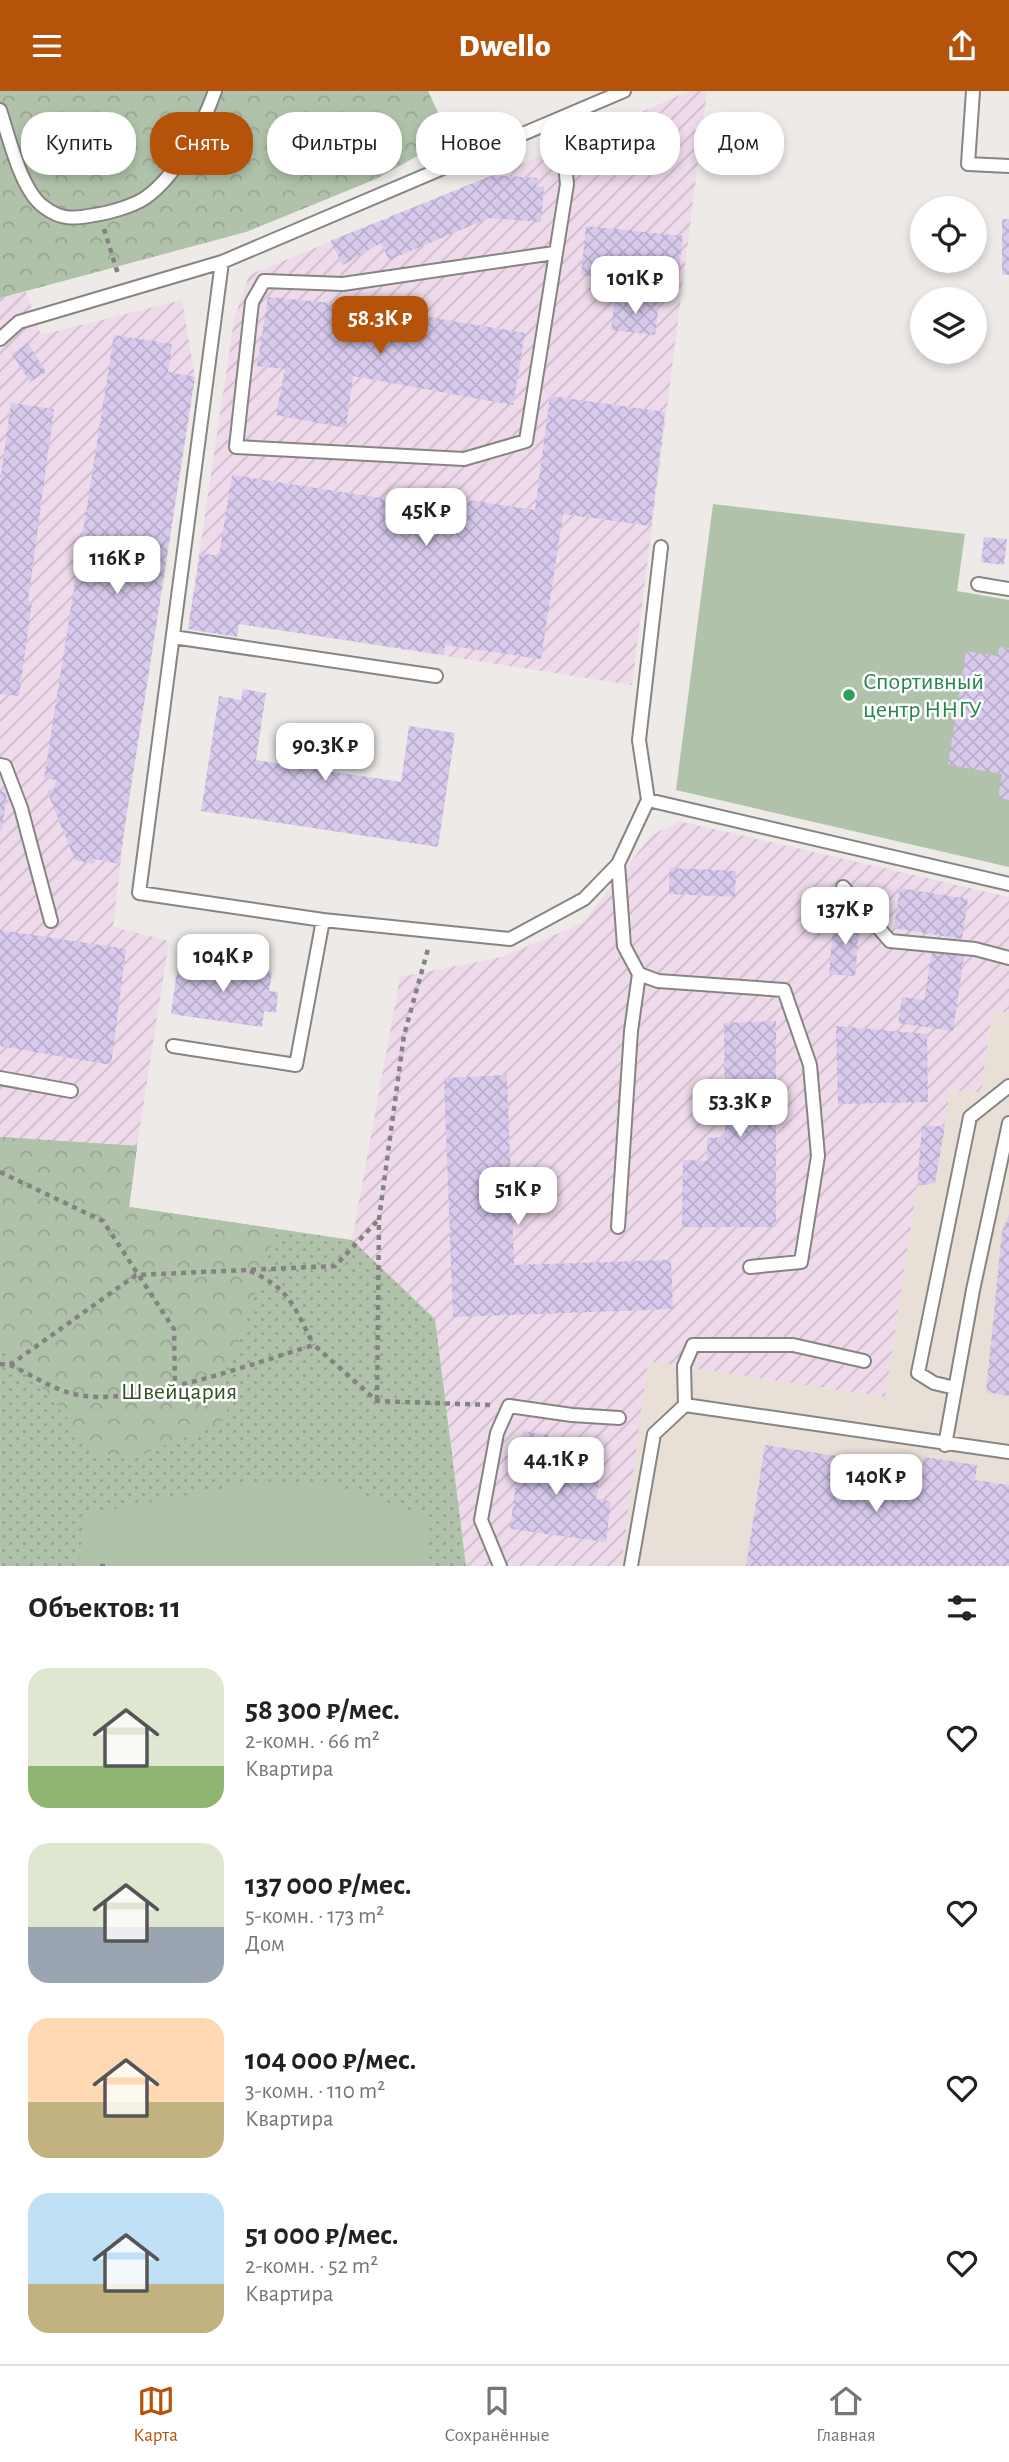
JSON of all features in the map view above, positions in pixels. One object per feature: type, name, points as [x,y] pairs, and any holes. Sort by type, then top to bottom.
[{"type":"lane","points":[[0,110],[24,181],[42,207],[68,220],[99,215],[145,198],[174,167],[205,118],[215,91]]},
{"type":"lane","points":[[574,112],[624,91]]},
{"type":"lane","points":[[974,91],[968,164],[1009,166]]},
{"type":"lane","points":[[0,339],[19,322],[222,262],[540,126]]},
{"type":"lane","points":[[554,253],[342,284],[264,281],[252,302],[236,447],[464,459],[526,441],[567,184],[566,175]]},
{"type":"lane","points":[[222,262],[139,893],[323,920],[510,939],[584,899],[618,864],[648,800],[639,740],[661,547]]},
{"type":"lane","points":[[978,584],[1009,589]]},
{"type":"lane","points":[[173,637],[436,676]]},
{"type":"lane","points":[[0,765],[5,766],[22,808],[51,921]]},
{"type":"lane","points":[[648,800],[1009,884]]},
{"type":"lane","points":[[618,864],[624,946],[639,974],[631,1031],[618,1227]]},
{"type":"lane","points":[[843,887],[890,941],[975,949],[1009,958]]},
{"type":"lane","points":[[173,1046],[296,1065],[323,920]]},
{"type":"lane","points":[[639,974],[658,981],[784,991],[810,1065],[818,1156],[801,1262],[750,1267]]},
{"type":"lane","points":[[0,1078],[71,1091]]},
{"type":"lane","points":[[955,1388],[934,1383],[918,1373],[970,1117],[1009,1086]]},
{"type":"lane","points":[[945,1445],[1009,1123]]},
{"type":"lane","points":[[631,1566],[654,1434],[685,1405],[684,1366],[693,1345],[793,1345],[864,1361]]},
{"type":"lane","points":[[685,1405],[945,1445],[1009,1452]]},
{"type":"lane","points":[[500,1566],[481,1520],[497,1433],[509,1406],[620,1418]]},
{"type":"path","points":[[99,215],[123,291]]},
{"type":"path","points":[[377,1401],[379,1219],[404,1035],[433,931]]},
{"type":"path","points":[[0,1172],[103,1221],[173,1329],[175,1386]]},
{"type":"path","points":[[10,1365],[136,1275],[335,1266],[379,1219]]},
{"type":"path","points":[[246,1270],[275,1282],[291,1301],[314,1345],[377,1401],[509,1406]]},
{"type":"path","points":[[0,1364],[10,1365],[74,1395],[108,1396],[175,1386],[314,1345]]},
{"type":"path","points":[[100,1566],[105,1566]]},
{"type":"shaded area","points":[[689,91],[707,91],[704,112],[694,112],[694,175],[696,175],[632,685],[239,624],[237,637],[188,629],[234,320],[249,275],[494,175],[526,175],[526,162],[540,156],[540,175],[680,175],[680,112],[642,112]]},
{"type":"shaded area","points":[[26,292],[41,335],[182,300],[195,377],[129,792],[113,927],[169,941],[137,1146],[0,1137],[0,298]]},
{"type":"shaded area","points":[[679,821],[1009,897],[1009,1013],[992,1011],[981,1092],[950,1091],[935,1183],[917,1186],[885,1397],[648,1361],[621,1566],[466,1566],[435,1319],[352,1240],[400,977],[502,957],[583,923],[651,836]]},
{"type":"shaded area","points":[[992,1011],[1009,1013],[1009,1566],[621,1566],[648,1361],[885,1397],[917,1186],[935,1182],[950,1091],[981,1091]]},
{"type":"green space","points":[[0,91],[428,91],[438,112],[416,112],[416,157],[402,165],[402,112],[267,112],[267,175],[383,175],[246,232],[0,298]]},
{"type":"green space","name":"Спортивный центр ННГУ","points":[[713,504],[965,534],[957,591],[1009,600],[1009,867],[676,790]]},
{"type":"green space","name":"Швейцария","points":[[0,1137],[137,1146],[129,1207],[352,1240],[435,1319],[466,1566],[0,1566]]},
{"type":"green space","points":[[0,1137],[137,1146],[129,1207],[277,1229],[233,1358],[220,1377],[229,1418],[141,1455],[95,1454],[57,1405],[0,1341]]},
{"type":"green space","points":[[262,1481],[336,1486],[430,1517],[428,1566],[79,1566],[84,1515]]},
{"type":"building","points":[[493,175],[537,178],[536,186],[544,187],[541,222],[489,218],[389,260],[381,243],[343,265],[330,241]]},
{"type":"building","points":[[1002,219],[1009,219],[1009,275],[1002,274]]},
{"type":"building","points":[[586,226],[683,236],[677,285],[581,275]]},
{"type":"building","points":[[615,296],[659,302],[655,335],[611,330]]},
{"type":"building","points":[[268,297],[362,306],[525,333],[513,405],[353,376],[346,428],[276,415],[285,369],[257,366]]},
{"type":"building","points":[[114,335],[172,344],[168,372],[195,377],[119,864],[95,859],[94,864],[75,860],[47,791],[54,789],[56,780],[44,778]]},
{"type":"building","points":[[28,343],[46,372],[30,382],[12,354]]},
{"type":"building","points":[[550,396],[665,412],[651,526],[563,514],[541,659],[445,645],[444,655],[239,624],[237,637],[188,629],[200,553],[219,556],[232,475],[466,511],[468,500],[535,510]]},
{"type":"building","points":[[11,403],[54,409],[28,601],[32,602],[19,696],[0,694],[0,482]]},
{"type":"building","points":[[984,537],[1007,539],[1004,565],[981,562]]},
{"type":"building","points":[[999,647],[1009,648],[1009,800],[998,798],[1002,774],[948,765],[966,651],[998,656]]},
{"type":"building","points":[[243,689],[266,693],[256,760],[401,782],[409,726],[455,733],[438,847],[201,811],[219,696],[241,700]]},
{"type":"building","points":[[0,791],[7,792],[2,830],[0,830]]},
{"type":"building","points":[[670,868],[736,871],[735,897],[669,894]]},
{"type":"building","points":[[900,888],[968,899],[962,939],[894,928]]},
{"type":"building","points":[[834,918],[860,919],[855,976],[829,974]]},
{"type":"building","points":[[0,930],[126,949],[111,1065],[0,1046]]},
{"type":"building","points":[[932,951],[964,956],[953,1031],[898,1023],[902,997],[924,1000]]},
{"type":"building","points":[[178,962],[245,972],[246,968],[272,972],[269,991],[278,992],[276,1013],[264,1011],[262,1027],[171,1014]]},
{"type":"building","points":[[776,1021],[776,1227],[682,1227],[683,1160],[707,1161],[707,1138],[725,1137],[724,1023]]},
{"type":"building","points":[[836,1026],[927,1034],[928,1102],[838,1104]]},
{"type":"building","points":[[507,1075],[514,1265],[671,1260],[673,1309],[453,1317],[444,1078]]},
{"type":"building","points":[[922,1126],[945,1126],[935,1183],[917,1186]]},
{"type":"building","points":[[1009,1214],[1009,1396],[986,1392],[1002,1232]]},
{"type":"building","points":[[523,1431],[548,1435],[544,1467],[600,1475],[596,1499],[611,1501],[606,1542],[510,1529]]},
{"type":"building","points":[[765,1445],[922,1469],[924,1457],[977,1465],[975,1480],[1009,1485],[1009,1566],[746,1566]]},
{"type":"place","name":"Спортивный центр ННГУ","points":[[849,695]]}]
